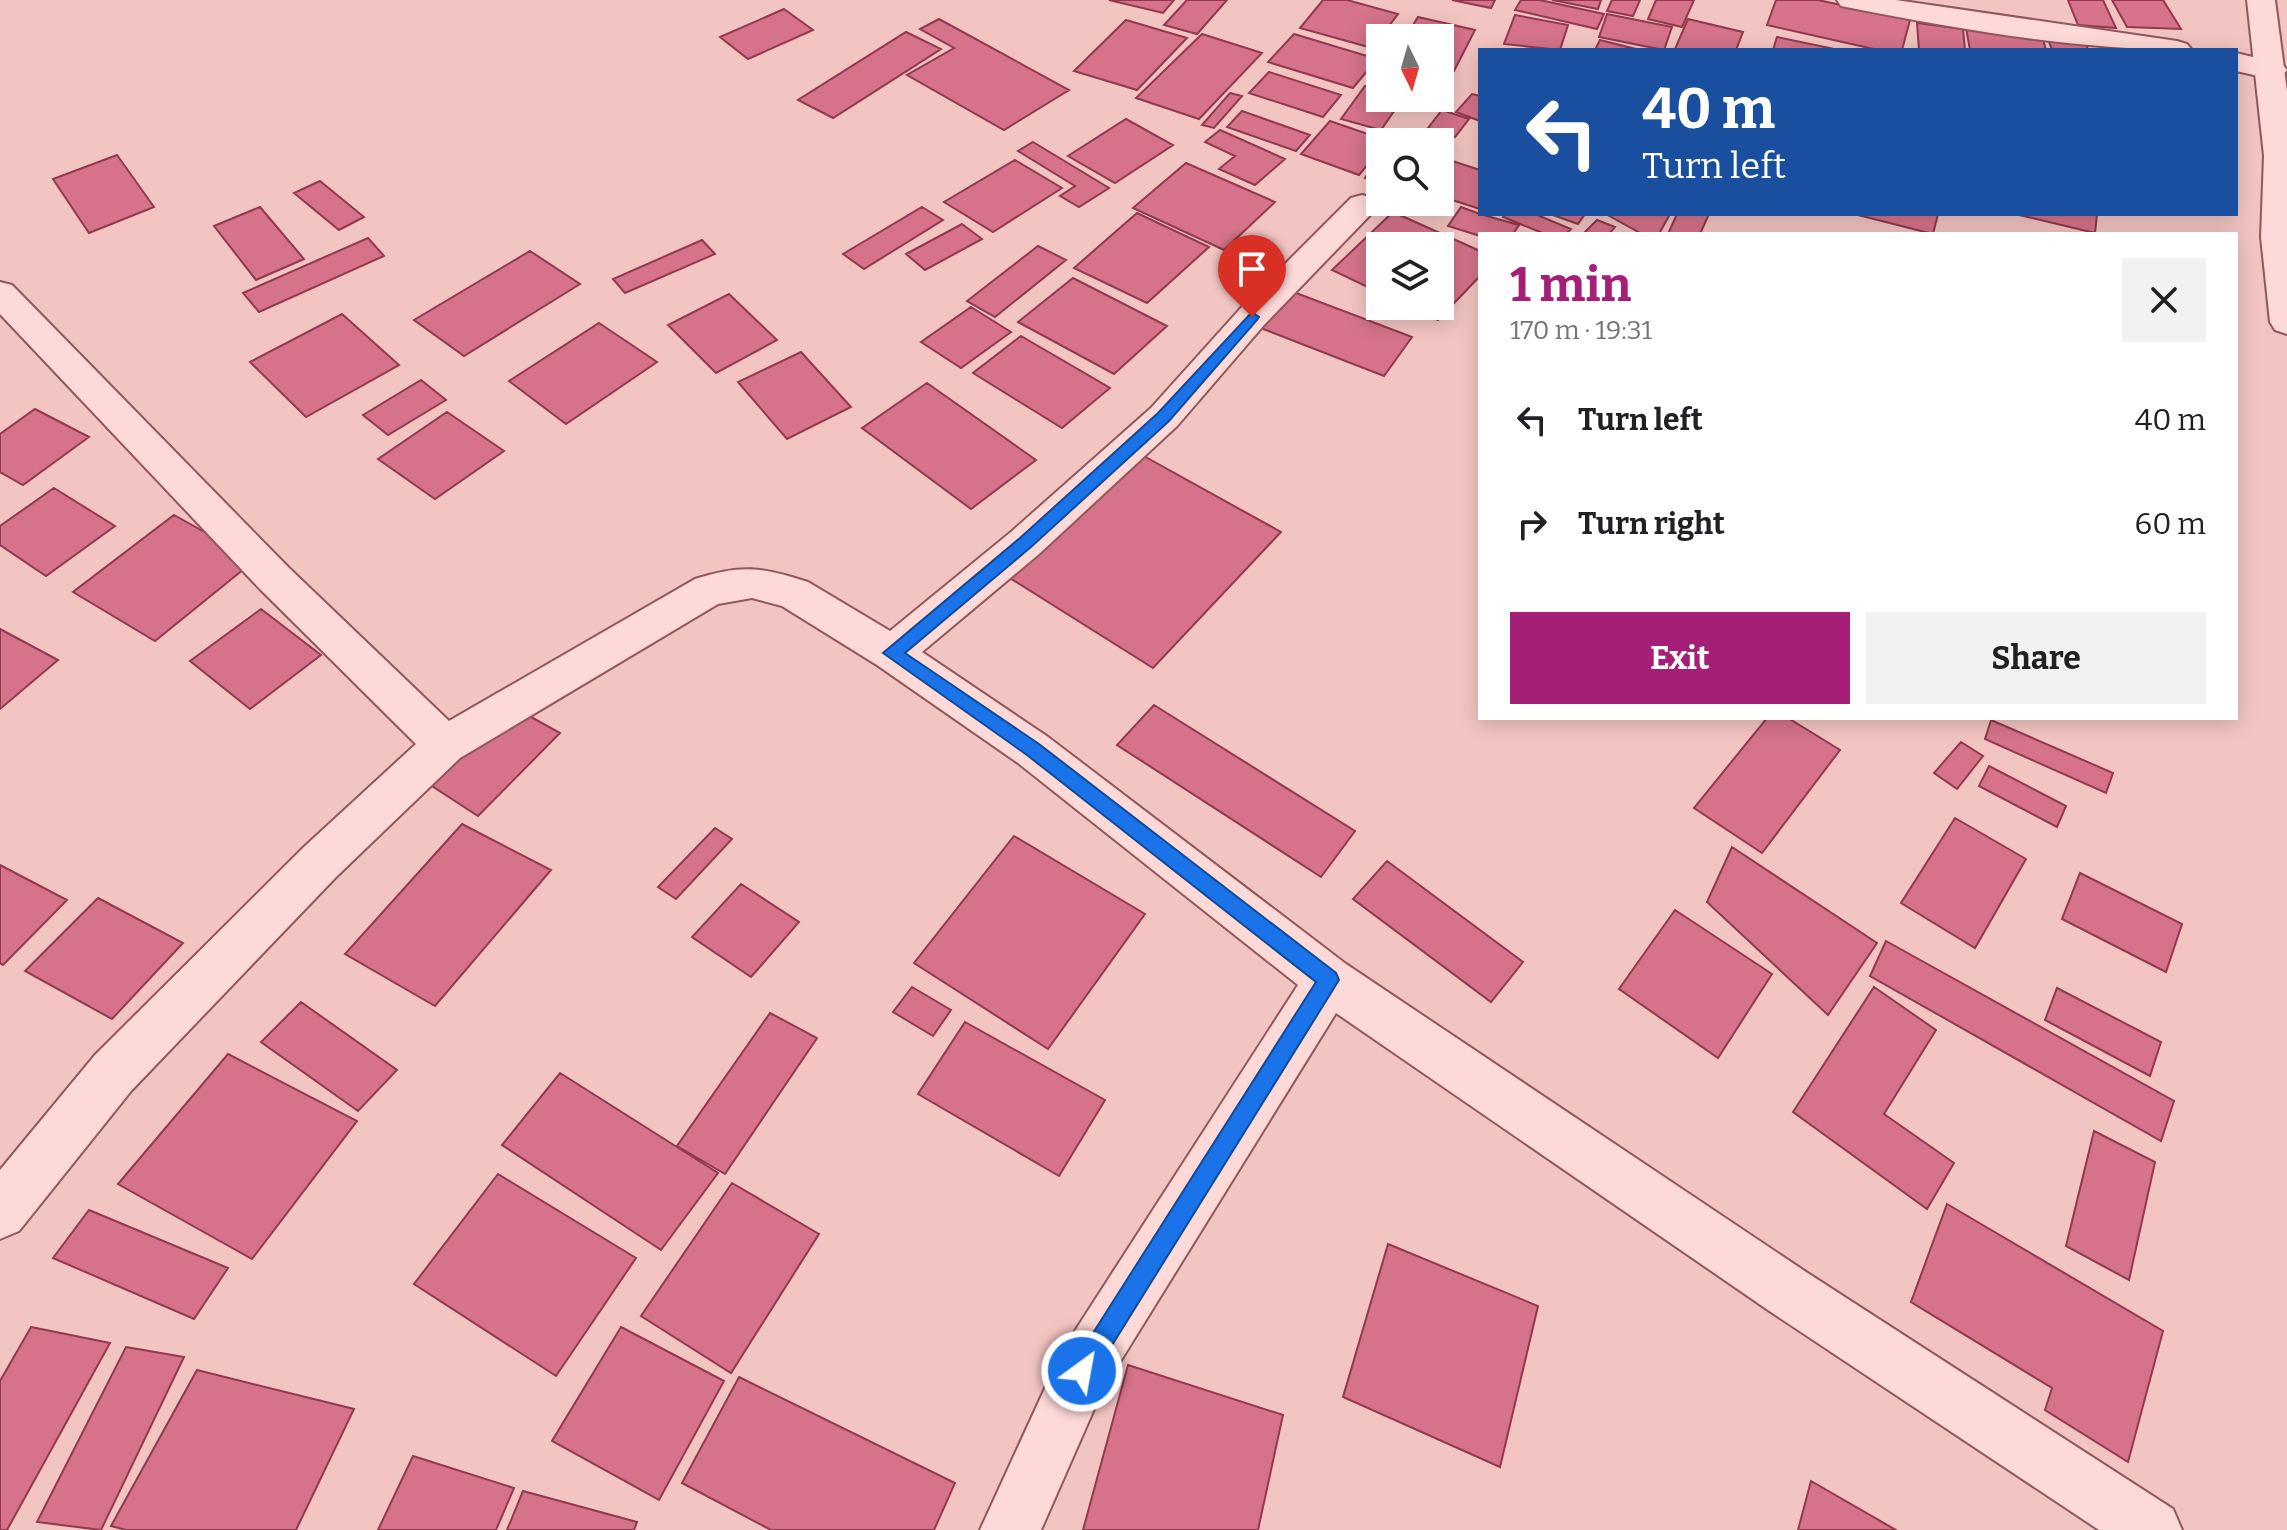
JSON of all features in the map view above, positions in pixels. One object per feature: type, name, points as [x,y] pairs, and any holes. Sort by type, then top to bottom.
[{"type":"street","points":[[1851,0],[1947,18],[2163,48]]},
{"type":"street","points":[[2261,0],[2276,60],[2280,156],[2277,237],[2287,322]]},
{"type":"street","points":[[2238,62],[2276,60]]},
{"type":"street","points":[[892,653],[1025,543],[1164,417],[1252,317],[1362,205]]},
{"type":"street","points":[[0,293],[274,578],[445,745]]},
{"type":"street","points":[[0,1212],[113,1073],[320,862],[445,745],[709,590],[752,582],[794,593],[892,653],[1033,750],[1329,980],[1787,1291],[2152,1530]]},
{"type":"street","points":[[1010,1530],[1082,1371],[1329,980]]},
{"type":"building","points":[[1109,0],[1174,0],[1163,13]]},
{"type":"building","points":[[1187,0],[1227,0],[1197,34],[1164,25]]},
{"type":"building","points":[[1323,0],[1347,0],[1398,14],[1390,24],[1366,24],[1366,46],[1300,28]]},
{"type":"building","points":[[1452,0],[1495,0],[1491,8]]},
{"type":"building","points":[[1521,0],[1540,0],[1604,14],[1597,29],[1515,10]]},
{"type":"building","points":[[1552,0],[1601,0],[1598,9]]},
{"type":"building","points":[[1612,0],[1640,0],[1633,16],[1607,11]]},
{"type":"building","points":[[1656,0],[1694,0],[1682,27],[1648,19]]},
{"type":"building","points":[[1776,0],[1818,0],[1910,20],[1903,48],[1869,48],[1767,25]]},
{"type":"building","points":[[2068,0],[2103,0],[2116,28],[2078,25]]},
{"type":"building","points":[[2112,0],[2163,0],[2181,29],[2127,27]]},
{"type":"building","points":[[784,9],[813,30],[748,59],[720,37]]},
{"type":"building","points":[[1607,14],[1672,27],[1665,48],[1599,37]]},
{"type":"building","points":[[1515,15],[1568,25],[1561,48],[1504,44]]},
{"type":"building","points":[[1418,17],[1449,24],[1414,24]]},
{"type":"building","points":[[939,19],[1069,90],[1004,130],[907,75],[954,48],[920,29]]},
{"type":"building","points":[[1688,19],[1743,32],[1737,48],[1675,48]]},
{"type":"building","points":[[1126,20],[1187,38],[1137,90],[1074,71]]},
{"type":"building","points":[[1917,23],[1963,29],[1965,48],[1919,48]]},
{"type":"building","points":[[1454,25],[1475,30],[1454,71]]},
{"type":"building","points":[[1966,28],[2042,36],[2045,48],[1970,48]]},
{"type":"building","points":[[906,32],[941,49],[833,118],[798,100]]},
{"type":"building","points":[[1202,34],[1262,53],[1199,119],[1136,98]]},
{"type":"building","points":[[1294,34],[1366,56],[1366,72],[1353,88],[1268,62]]},
{"type":"building","points":[[2047,36],[2085,40],[2087,48],[2051,48]]},
{"type":"building","points":[[1777,37],[1829,48],[1774,48]]},
{"type":"building","points":[[1600,40],[1632,48],[1596,48]]},
{"type":"building","points":[[1269,72],[1341,95],[1323,117],[1249,93]]},
{"type":"building","points":[[1365,86],[1366,112],[1393,112],[1382,128],[1341,119]]},
{"type":"building","points":[[1230,93],[1242,96],[1214,128],[1202,125]]},
{"type":"building","points":[[1472,94],[1478,96],[1478,120],[1456,112]]},
{"type":"building","points":[[1242,111],[1310,135],[1296,151],[1227,127]]},
{"type":"building","points":[[1440,112],[1469,119],[1455,137],[1454,128],[1428,128]]},
{"type":"building","points":[[1126,119],[1173,145],[1115,183],[1068,156]]},
{"type":"building","points":[[1330,121],[1366,133],[1366,167],[1359,175],[1301,154]]},
{"type":"building","points":[[1220,130],[1285,159],[1255,185],[1219,169],[1235,156],[1205,142]]},
{"type":"building","points":[[1033,142],[1109,188],[1079,207],[1060,196],[1075,186],[1018,151]]},
{"type":"building","points":[[117,155],[154,207],[89,233],[53,179]]},
{"type":"building","points":[[1015,160],[1062,188],[993,232],[944,202]]},
{"type":"building","points":[[1454,162],[1478,169],[1478,208],[1454,201]]},
{"type":"building","points":[[1186,163],[1275,202],[1224,250],[1133,208]]},
{"type":"building","points":[[320,181],[364,217],[339,230],[294,193]]},
{"type":"building","points":[[260,207],[304,259],[256,280],[214,226]]},
{"type":"building","points":[[922,207],[943,220],[864,269],[843,254]]},
{"type":"building","points":[[1461,207],[1478,213],[1478,216],[1519,225],[1514,232],[1478,232],[1478,235],[1448,226]]},
{"type":"building","points":[[1137,213],[1209,247],[1147,303],[1074,268]]},
{"type":"building","points":[[1389,216],[1402,216],[1438,232],[1372,232]]},
{"type":"building","points":[[1540,216],[1571,229],[1568,232],[1540,232],[1503,217]]},
{"type":"building","points":[[1556,216],[1584,216],[1578,224]]},
{"type":"building","points":[[1610,216],[1669,216],[1660,232],[1638,232]]},
{"type":"building","points":[[1676,216],[1708,216],[1701,232],[1669,232]]},
{"type":"building","points":[[1862,216],[1938,216],[1934,232]]},
{"type":"building","points":[[2023,216],[2097,216],[2095,232]]},
{"type":"building","points":[[1597,220],[1615,227],[1611,232],[1585,232]]},
{"type":"building","points":[[962,224],[982,239],[925,270],[906,254]]},
{"type":"building","points":[[368,238],[384,256],[259,312],[243,293]]},
{"type":"building","points":[[1366,238],[1366,286],[1332,270]]},
{"type":"building","points":[[1454,239],[1478,250],[1478,278],[1454,303]]},
{"type":"building","points":[[702,240],[715,254],[625,293],[613,279]]},
{"type":"building","points":[[1038,246],[1066,260],[995,317],[967,301]]},
{"type":"building","points":[[530,251],[580,284],[464,356],[414,320]]},
{"type":"building","points":[[1073,278],[1167,326],[1114,374],[1018,322]]},
{"type":"building","points":[[1283,288],[1412,337],[1384,376],[1253,325]]},
{"type":"building","points":[[729,294],[777,340],[716,373],[668,325]]},
{"type":"building","points":[[971,307],[1011,332],[961,368],[921,342]]},
{"type":"building","points":[[342,314],[399,365],[306,417],[250,362]]},
{"type":"building","points":[[599,323],[657,362],[566,424],[509,381]]},
{"type":"building","points":[[1021,336],[1110,388],[1062,428],[973,373]]},
{"type":"building","points":[[801,352],[851,407],[787,439],[738,382]]},
{"type":"building","points":[[421,380],[446,400],[388,435],[363,415]]},
{"type":"building","points":[[927,383],[1036,460],[971,509],[862,428]]},
{"type":"building","points":[[35,409],[89,437],[23,485],[0,472],[0,434]]},
{"type":"building","points":[[447,412],[504,451],[435,499],[378,459]]},
{"type":"building","points":[[1133,450],[1281,532],[1153,668],[1002,573]]},
{"type":"building","points":[[54,488],[115,526],[46,576],[0,545],[0,526]]},
{"type":"building","points":[[174,515],[255,560],[155,641],[73,592]]},
{"type":"building","points":[[261,609],[321,655],[250,709],[190,661]]},
{"type":"building","points":[[0,629],[58,660],[0,709]]},
{"type":"building","points":[[1154,705],[1355,831],[1321,877],[1117,745]]},
{"type":"building","points":[[513,707],[560,733],[478,816],[432,786]]},
{"type":"building","points":[[1765,720],[1791,720],[1840,750],[1762,853],[1694,808]]},
{"type":"building","points":[[1991,720],[2113,773],[2106,793],[1985,739]]},
{"type":"building","points":[[1961,742],[1983,756],[1957,789],[1934,773]]},
{"type":"building","points":[[1989,766],[2066,806],[2057,827],[1979,786]]},
{"type":"building","points":[[1955,818],[2026,859],[1975,948],[1901,903]]},
{"type":"building","points":[[462,824],[551,870],[435,1006],[345,954]]},
{"type":"building","points":[[715,828],[732,839],[676,899],[658,887]]},
{"type":"building","points":[[1014,836],[1145,914],[1048,1049],[914,963]]},
{"type":"building","points":[[1732,847],[1877,943],[1828,1015],[1707,902]]},
{"type":"building","points":[[1387,861],[1523,962],[1491,1002],[1353,899]]},
{"type":"building","points":[[0,865],[67,900],[3,965],[0,963]]},
{"type":"building","points":[[2080,873],[2182,924],[2166,972],[2062,919]]},
{"type":"building","points":[[741,884],[799,922],[751,977],[692,937]]},
{"type":"building","points":[[98,898],[183,943],[112,1019],[25,971]]},
{"type":"building","points":[[1675,910],[1772,974],[1718,1058],[1619,989]]},
{"type":"building","points":[[1886,941],[2174,1101],[2161,1141],[1870,976]]},
{"type":"building","points":[[912,987],[951,1010],[933,1036],[893,1012]]},
{"type":"building","points":[[1874,987],[1936,1030],[1884,1114],[1954,1163],[1927,1209],[1793,1112]]},
{"type":"building","points":[[2057,988],[2161,1042],[2150,1076],[2045,1020]]},
{"type":"building","points":[[301,1002],[397,1070],[358,1111],[261,1042]]},
{"type":"building","points":[[770,1013],[817,1038],[725,1174],[677,1146]]},
{"type":"building","points":[[965,1022],[1105,1100],[1059,1176],[918,1094]]},
{"type":"building","points":[[228,1054],[357,1121],[252,1259],[118,1184]]},
{"type":"building","points":[[560,1073],[718,1173],[661,1250],[502,1145]]},
{"type":"building","points":[[2094,1131],[2155,1162],[2129,1280],[2066,1246]]},
{"type":"building","points":[[498,1174],[636,1258],[556,1376],[414,1284]]},
{"type":"building","points":[[732,1183],[819,1234],[731,1373],[641,1316]]},
{"type":"building","points":[[1947,1204],[2163,1331],[2128,1462],[2045,1410],[2052,1388],[1911,1302]]},
{"type":"building","points":[[89,1210],[228,1268],[194,1319],[53,1258]]},
{"type":"building","points":[[1388,1244],[1538,1306],[1500,1467],[1343,1397]]},
{"type":"building","points":[[31,1327],[110,1343],[7,1530],[0,1530],[0,1381]]},
{"type":"building","points":[[621,1327],[724,1381],[659,1500],[552,1441]]},
{"type":"building","points":[[126,1347],[184,1357],[101,1530],[37,1522]]},
{"type":"building","points":[[1128,1365],[1283,1415],[1258,1530],[1083,1530]]},
{"type":"building","points":[[197,1370],[354,1409],[296,1530],[126,1530],[111,1526]]},
{"type":"building","points":[[739,1377],[955,1483],[934,1530],[771,1530],[682,1483]]},
{"type":"building","points":[[413,1456],[514,1488],[496,1530],[378,1530]]},
{"type":"building","points":[[1811,1481],[1896,1530],[1798,1530]]},
{"type":"building","points":[[523,1491],[637,1522],[634,1530],[507,1530]]},
{"type":"route","points":[[1082,1371],[1329,980],[1033,750],[892,653],[1025,543],[1164,417],[1252,317]]}]
